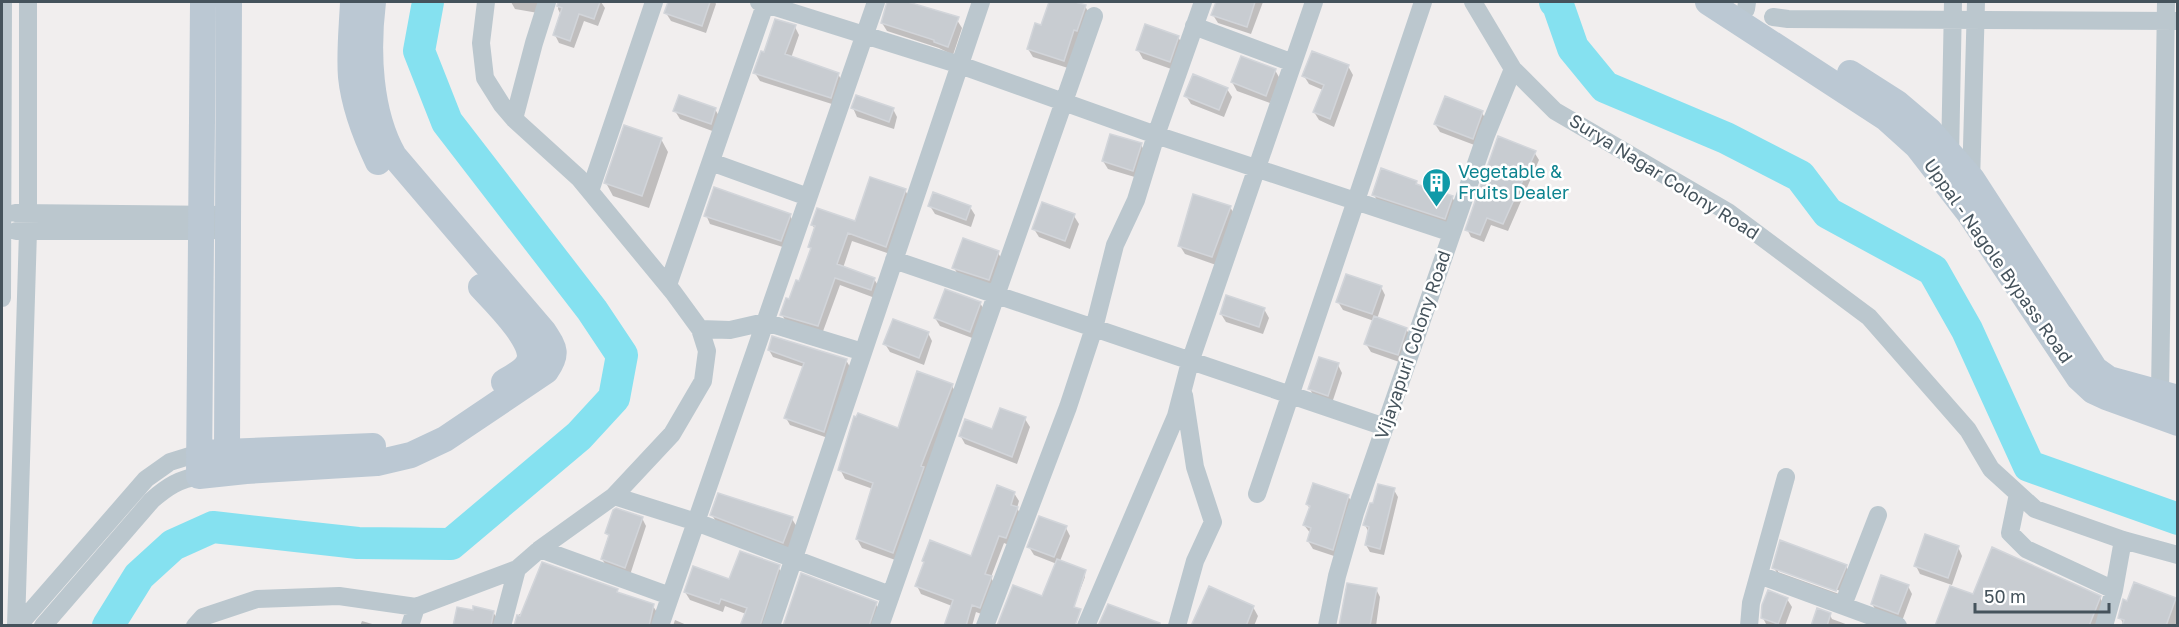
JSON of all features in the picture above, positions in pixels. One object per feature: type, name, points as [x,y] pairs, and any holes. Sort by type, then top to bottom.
[{"type":"street","points":[[2,298],[3,2]]},
{"type":"street","points":[[17,626],[28,222],[28,2]]},
{"type":"street","points":[[43,626],[152,500],[199,464],[202,2]]},
{"type":"street","points":[[226,462],[229,2]]},
{"type":"street","points":[[17,626],[146,479],[170,462],[199,464],[226,462],[371,446],[404,439],[440,423],[518,373],[529,363],[531,353],[525,339],[379,165],[368,143],[356,105],[351,77],[353,2]]},
{"type":"street","points":[[226,462],[377,463],[411,454],[445,439],[546,371],[554,359],[553,346],[544,332],[394,156],[385,140],[369,57],[373,2]]},
{"type":"street","points":[[195,626],[203,617],[219,618],[257,599],[339,596],[416,607],[517,569],[540,549],[614,495],[672,434],[703,381],[707,351],[699,328],[668,285],[579,178],[514,119],[485,78],[482,43],[486,2]]},
{"type":"street","points":[[514,119],[547,2]]},
{"type":"street","points":[[590,192],[654,2]]},
{"type":"street","points":[[668,285],[763,2],[960,65],[1155,135],[1452,233]]},
{"type":"street","points":[[660,626],[876,2]]},
{"type":"street","points":[[771,626],[981,2]]},
{"type":"street","points":[[985,626],[1068,408],[1094,328],[1115,244],[1136,200],[1155,135],[1203,2]]},
{"type":"street","points":[[1086,626],[1176,416],[1190,362],[1314,2]]},
{"type":"street","points":[[1257,495],[1289,394],[1424,2]]},
{"type":"street","name":"Surya Nagar Colony Road","points":[[1473,2],[1513,69],[1555,111],[1728,212],[1869,317],[1968,430],[1992,469],[2034,509],[2123,540],[2178,555]]},
{"type":"street","name":"Uppal - Nagole Bypass Road","points":[[1708,2],[1886,118],[1960,182],[2095,369],[2172,414]]},
{"type":"street","points":[[1950,155],[1953,2]]},
{"type":"street","points":[[1960,182],[1977,2]]},
{"type":"street","points":[[2166,2],[2171,21],[2172,414]]},
{"type":"street","name":"Uppal - Nagole Bypass Road","points":[[1743,4],[1773,14],[1897,103],[1930,130],[1950,155],[1969,213],[2079,378],[2093,391],[2106,397],[2172,414]]},
{"type":"street","points":[[1773,14],[1788,19],[2171,21]]},
{"type":"street","points":[[880,626],[1094,16]]},
{"type":"street","points":[[1194,26],[1293,63]]},
{"type":"street","name":"Vijayapuri Colony Road","points":[[1327,626],[1355,513],[1486,135],[1513,69]]},
{"type":"street","points":[[711,162],[808,197]]},
{"type":"street","points":[[2,222],[228,223]]},
{"type":"street","points":[[894,260],[1385,427]]},
{"type":"street","points":[[699,328],[730,330],[765,322],[863,352]]},
{"type":"street","points":[[1177,626],[1195,561],[1213,522],[1195,467],[1183,388]]},
{"type":"street","points":[[1749,626],[1751,603],[1786,477]]},
{"type":"street","points":[[2018,494],[2010,533],[2026,549],[2114,590]]},
{"type":"street","points":[[614,495],[696,522],[890,595]]},
{"type":"street","points":[[1843,605],[1878,515]]},
{"type":"street","points":[[2104,626],[2114,590],[2123,540]]},
{"type":"street","points":[[540,549],[670,596]]},
{"type":"street","points":[[502,626],[517,569]]},
{"type":"street","points":[[1759,575],[1898,626]]},
{"type":"street","points":[[410,626],[416,607]]},
{"type":"building","points":[[558,2],[600,2],[594,19],[579,14],[570,41],[553,35],[562,8],[557,6]]},
{"type":"building","points":[[668,2],[710,2],[702,26],[664,13]]},
{"type":"building","points":[[887,2],[908,2],[959,17],[948,47],[934,40],[881,23]]},
{"type":"building","points":[[1049,2],[1075,2],[1086,5],[1077,31],[1074,30],[1064,61],[1027,49],[1035,23],[1041,25]]},
{"type":"building","points":[[1216,2],[1255,2],[1247,27],[1211,15]]},
{"type":"building","points":[[775,19],[796,25],[785,54],[839,73],[831,98],[753,73],[761,51],[764,52]]},
{"type":"building","points":[[1145,24],[1179,36],[1170,62],[1136,50]]},
{"type":"building","points":[[1312,51],[1349,65],[1330,119],[1313,112],[1324,85],[1302,76]]},
{"type":"building","points":[[1241,56],[1276,69],[1266,96],[1231,82]]},
{"type":"building","points":[[1193,74],[1228,88],[1219,110],[1184,96]]},
{"type":"building","points":[[679,95],[716,108],[711,124],[673,111]]},
{"type":"building","points":[[856,95],[894,108],[889,122],[851,108]]},
{"type":"building","points":[[1445,96],[1483,111],[1473,139],[1434,124]]},
{"type":"building","points":[[624,125],[662,138],[642,196],[604,183]]},
{"type":"building","points":[[1110,134],[1142,143],[1133,171],[1102,161]]},
{"type":"building","points":[[1498,136],[1536,151],[1503,224],[1487,218],[1480,235],[1465,230]]},
{"type":"building","points":[[1381,168],[1417,181],[1416,184],[1453,196],[1445,219],[1372,195]]},
{"type":"building","points":[[870,177],[906,189],[886,247],[848,233],[837,264],[875,278],[871,290],[835,278],[818,326],[780,315],[796,280],[799,281],[811,248],[808,247],[815,226],[811,225],[817,208],[855,221]]},
{"type":"building","points":[[714,187],[791,214],[781,241],[704,216]]},
{"type":"building","points":[[933,192],[971,206],[966,220],[928,206]]},
{"type":"building","points":[[1193,194],[1231,206],[1212,257],[1178,246]]},
{"type":"building","points":[[1042,202],[1075,214],[1065,241],[1032,229]]},
{"type":"building","points":[[963,238],[999,251],[989,280],[952,268]]},
{"type":"building","points":[[1346,274],[1382,286],[1372,314],[1336,302]]},
{"type":"building","points":[[945,289],[981,302],[970,332],[934,318]]},
{"type":"building","points":[[1226,295],[1265,308],[1259,327],[1220,314]]},
{"type":"building","points":[[1374,316],[1407,328],[1398,355],[1364,344]]},
{"type":"building","points":[[893,319],[929,332],[919,358],[883,344]]},
{"type":"building","points":[[772,336],[847,359],[824,432],[784,418],[804,363],[768,350]]},
{"type":"building","points":[[1319,357],[1339,363],[1328,396],[1308,389]]},
{"type":"building","points":[[917,371],[953,384],[921,466],[924,467],[893,553],[856,539],[873,483],[838,470],[854,416],[856,417],[858,413],[898,428]]},
{"type":"building","points":[[1000,408],[1026,417],[1012,457],[959,436],[965,419],[992,429]]},
{"type":"building","points":[[1313,483],[1349,495],[1333,550],[1307,541],[1311,528],[1303,525],[1310,506],[1306,504]]},
{"type":"building","points":[[1378,484],[1395,488],[1380,549],[1365,545],[1369,527],[1363,525],[1370,503],[1373,503]]},
{"type":"building","points":[[997,485],[1015,492],[1011,505],[1018,507],[1006,538],[999,536],[985,574],[992,576],[980,608],[972,605],[966,626],[944,626],[953,600],[915,586],[924,562],[922,561],[930,540],[971,556]]},
{"type":"building","points":[[718,493],[793,517],[783,543],[710,515]]},
{"type":"building","points":[[616,508],[643,517],[625,568],[601,559],[609,535],[605,533],[613,510]]},
{"type":"building","points":[[1039,516],[1067,526],[1054,557],[1027,547]]},
{"type":"building","points":[[1925,534],[1959,546],[1948,578],[1914,566]]},
{"type":"building","points":[[1780,540],[1847,565],[1836,591],[1772,568]]},
{"type":"building","points":[[1992,547],[2101,596],[2089,626],[1935,626],[1950,586],[1973,594]]},
{"type":"building","points":[[740,551],[780,565],[760,626],[740,626],[747,608],[721,599],[719,604],[684,592],[693,566],[729,579]]},
{"type":"building","points":[[1057,559],[1086,570],[1074,607],[1081,609],[1075,626],[997,626],[1013,585],[1042,596]]},
{"type":"building","points":[[542,562],[654,604],[649,626],[514,626]]},
{"type":"building","points":[[801,573],[877,602],[869,626],[783,626]]},
{"type":"building","points":[[1881,575],[1909,585],[1898,614],[1871,604]]},
{"type":"building","points":[[2134,582],[2176,598],[2166,626],[2122,626],[2124,620],[2118,618],[2123,599],[2127,601]]},
{"type":"building","points":[[1347,583],[1377,588],[1370,626],[1339,626]]},
{"type":"building","points":[[1209,586],[1254,606],[1246,626],[1191,626]]},
{"type":"building","points":[[1768,590],[1788,598],[1778,624],[1761,618],[1762,605]]},
{"type":"building","points":[[1108,604],[1160,623],[1160,626],[1098,626]]},
{"type":"building","points":[[473,606],[494,611],[491,626],[453,626],[457,607],[473,610]]},
{"type":"building","points":[[1817,608],[1831,613],[1827,626],[1811,626]]},
{"type":"waterway","points":[[108,626],[139,576],[173,545],[213,527],[358,543],[451,544],[579,436],[614,398],[622,355],[592,310],[447,122],[419,51],[428,2]]},
{"type":"waterway","points":[[1555,2],[1573,48],[1605,87],[1726,138],[1800,176],[1828,213],[1933,270],[1967,330],[2029,466],[2178,519]]},
{"type":"place","name":"Vegetable & Fruits Dealer","points":[[1437,208]]}]
